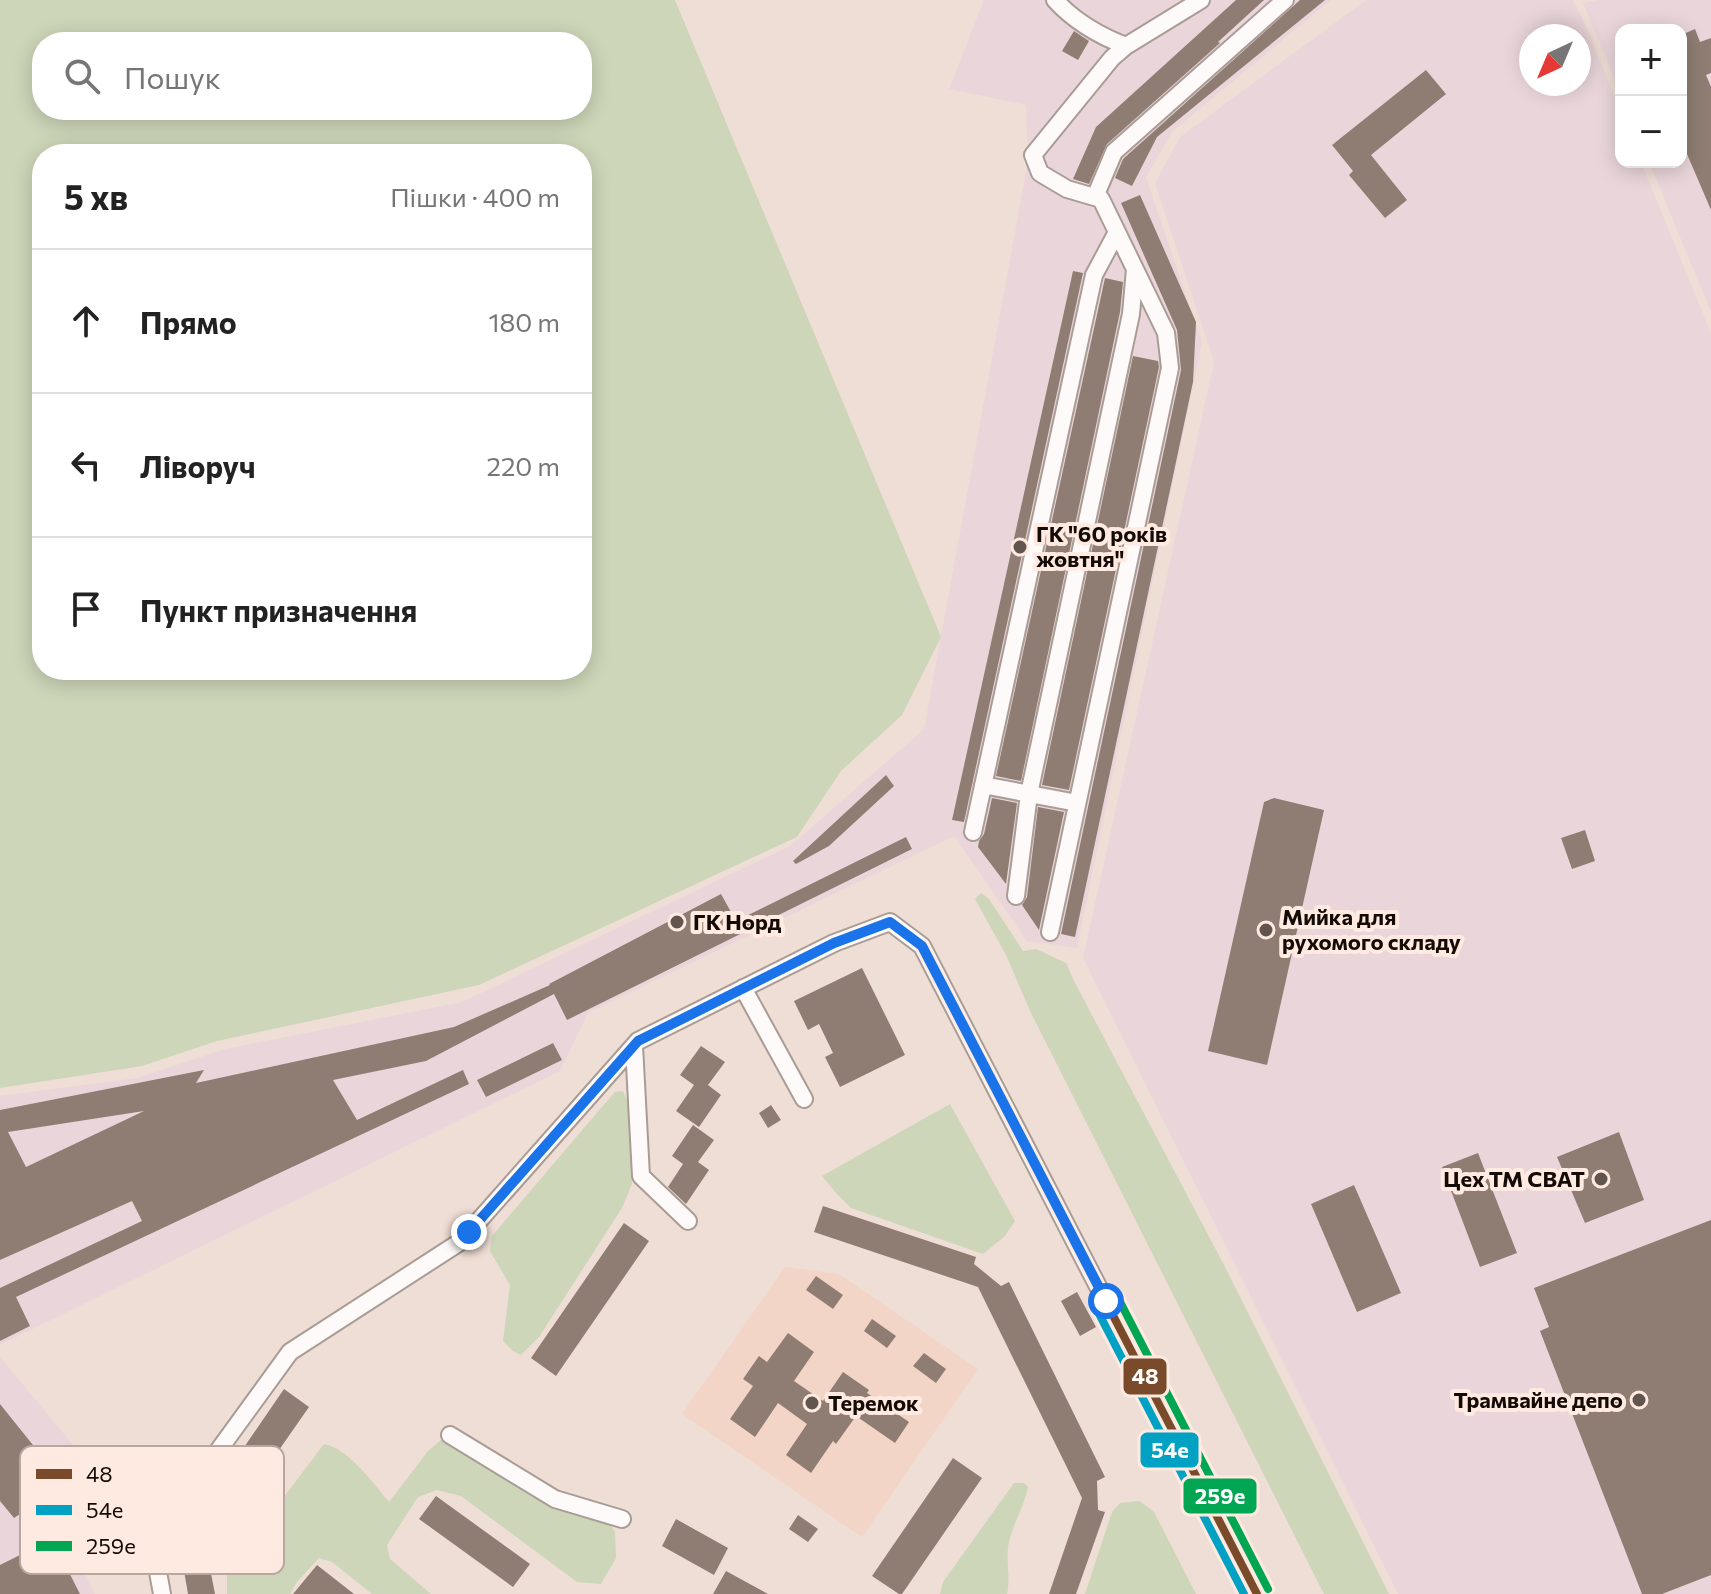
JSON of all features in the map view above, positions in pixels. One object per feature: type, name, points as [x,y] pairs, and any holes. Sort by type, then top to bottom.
[{"type":"street","points":[[1055,0],[1064,10],[1103,37],[1126,46]]},
{"type":"street","points":[[1050,932],[1170,368],[1166,333],[1101,199],[1067,189],[1040,173],[1033,155],[1112,58],[1126,46],[1201,0]]},
{"type":"street","points":[[1095,197],[1114,152],[1285,0]]},
{"type":"street","points":[[973,832],[1094,275],[1117,232]]},
{"type":"street","points":[[1016,896],[1029,794],[1131,314],[1135,269]]},
{"type":"street","points":[[983,785],[1077,803]]},
{"type":"street","points":[[222,1446],[290,1352],[460,1242],[638,1041],[834,943],[890,922],[922,946],[1257,1594]]},
{"type":"street","points":[[743,988],[804,1099]]},
{"type":"street","points":[[634,1046],[641,1176],[688,1221]]},
{"type":"street","points":[[450,1435],[555,1499],[622,1519]]},
{"type":"street","points":[[158,1574],[162,1594]]},
{"type":"shaded area","points":[[984,0],[1331,0],[1173,131],[1146,177],[1202,342],[1077,948],[1027,941],[954,836],[588,1013],[560,1071],[0,1345],[0,1096],[137,1078],[225,1049],[462,1002],[790,846],[924,729],[1028,161],[1026,105],[949,89]]},
{"type":"shaded area","points":[[1366,0],[1573,0],[1585,24],[1519,24],[1519,96],[1591,96],[1591,38],[1615,98],[1615,168],[1643,168],[1711,333],[1711,1594],[1398,1594],[1083,958],[1214,362],[1155,183],[1180,137]]},
{"type":"shaded area","points":[[1597,0],[1711,0],[1711,312],[1651,168],[1687,168],[1687,24],[1615,24],[1615,80],[1583,3]]},
{"type":"shaded area","points":[[785,1267],[839,1274],[978,1369],[862,1537],[682,1414]]},
{"type":"shaded area","points":[[0,1357],[74,1446],[20,1446],[20,1574],[85,1574],[95,1594],[0,1594]]},
{"type":"green space","points":[[0,0],[675,0],[941,637],[902,715],[841,771],[797,837],[479,985],[217,1041],[142,1066],[0,1088]]},
{"type":"green space","points":[[981,893],[989,899],[1023,951],[1036,949],[1066,963],[1224,1265],[1389,1594],[1324,1594],[1030,1011],[1007,957],[975,899]]},
{"type":"green space","points":[[623,1091],[628,1103],[632,1184],[622,1208],[539,1337],[521,1355],[503,1341],[510,1285],[490,1251],[492,1236],[615,1092]]},
{"type":"green space","points":[[950,1104],[1015,1221],[1004,1237],[983,1254],[851,1208],[822,1176]]},
{"type":"green space","points":[[441,1440],[610,1524],[615,1532],[616,1558],[601,1584],[577,1582],[461,1496],[437,1490],[418,1497],[387,1545],[390,1559],[431,1594],[372,1594],[332,1562],[319,1558],[290,1594],[227,1594],[228,1574],[284,1574],[284,1497],[324,1444],[351,1459],[389,1502],[428,1451]]},
{"type":"green space","points":[[1014,1483],[1024,1483],[1028,1487],[1009,1542],[1007,1594],[940,1594],[943,1582]]},
{"type":"green space","points":[[1140,1501],[1154,1512],[1196,1594],[1085,1594],[1112,1512],[1120,1503]]},
{"type":"building","points":[[1236,0],[1264,0],[1107,144],[1089,184],[1073,179],[1096,127]]},
{"type":"building","points":[[1300,0],[1325,0],[1157,137],[1132,186],[1115,178],[1123,159]]},
{"type":"building","points":[[1695,29],[1700,42],[1711,38],[1711,73],[1706,75],[1711,87],[1711,210],[1687,154],[1687,32]]},
{"type":"building","points":[[1074,31],[1089,41],[1078,60],[1062,51]]},
{"type":"building","points":[[1426,70],[1446,94],[1371,155],[1407,200],[1385,218],[1349,175],[1353,171],[1332,145]]},
{"type":"building","points":[[1140,195],[1196,322],[1193,382],[1075,937],[1061,934],[1181,370],[1177,330],[1121,203]]},
{"type":"building","name":"ГК \"60 років жовтня\"","points":[[1073,271],[1083,273],[964,822],[952,820]]},
{"type":"building","points":[[1105,278],[1123,282],[1120,312],[1021,781],[996,776]]},
{"type":"building","points":[[1133,356],[1158,361],[1159,367],[1069,790],[1042,785]]},
{"type":"building","points":[[886,775],[894,786],[829,846],[796,864],[793,861]]},
{"type":"building","points":[[992,798],[1017,803],[1006,884],[978,847]]},
{"type":"building","name":"Мийка для рухомого складу","points":[[1274,798],[1324,810],[1267,1065],[1208,1051],[1264,802]]},
{"type":"building","points":[[1038,807],[1064,812],[1039,930],[1022,905],[1027,897]]},
{"type":"building","points":[[1585,830],[1595,861],[1572,869],[1561,838]]},
{"type":"building","points":[[906,837],[912,849],[567,1020],[554,994],[426,1061],[333,1080],[357,1120],[463,1070],[469,1084],[16,1297],[30,1326],[0,1341],[0,1288],[142,1221],[132,1201],[0,1260],[0,1110],[204,1070],[196,1083],[454,1027],[550,985],[721,894],[736,921]],"holes":[[[144,1111],[26,1167],[8,1132]]]},
{"type":"building","points":[[862,968],[905,1055],[840,1087],[825,1057],[833,1053],[819,1024],[808,1030],[794,1001]]},
{"type":"building","points":[[553,1043],[562,1060],[486,1097],[477,1080]]},
{"type":"building","points":[[701,1046],[725,1062],[708,1085],[721,1095],[699,1127],[676,1111],[694,1085],[680,1075]]},
{"type":"building","points":[[771,1105],[781,1120],[768,1128],[759,1113]]},
{"type":"building","points":[[693,1125],[714,1140],[698,1162],[709,1170],[686,1204],[668,1187],[683,1164],[672,1156]]},
{"type":"building","name":"Цех ТМ СВАТ","points":[[1619,1132],[1644,1200],[1585,1223],[1557,1157]]},
{"type":"building","points":[[1478,1153],[1517,1253],[1480,1267],[1442,1167]]},
{"type":"building","points":[[1354,1185],[1401,1293],[1357,1312],[1311,1204]]},
{"type":"building","points":[[823,1206],[976,1257],[974,1264],[1001,1286],[1009,1282],[1105,1477],[1097,1481],[1098,1510],[1105,1512],[1076,1594],[1049,1594],[1082,1498],[978,1287],[814,1232]]},
{"type":"building","name":"Трамвайне депо","points":[[1711,1220],[1711,1575],[1662,1594],[1642,1594],[1540,1331],[1549,1327],[1534,1288]]},
{"type":"building","points":[[624,1223],[649,1241],[556,1376],[531,1358]]},
{"type":"building","points":[[816,1276],[843,1295],[833,1309],[806,1290]]},
{"type":"building","points":[[1077,1292],[1096,1327],[1080,1336],[1061,1301]]},
{"type":"building","points":[[872,1319],[896,1336],[887,1348],[864,1331]]},
{"type":"building","name":"Теремок","points":[[788,1333],[814,1352],[794,1381],[823,1401],[843,1372],[909,1422],[895,1443],[856,1416],[836,1444],[833,1441],[811,1473],[786,1455],[807,1424],[778,1403],[755,1437],[730,1419],[753,1386],[743,1379],[759,1356],[767,1362]]},
{"type":"building","points":[[924,1353],[946,1369],[936,1383],[913,1366]]},
{"type":"building","points":[[284,1389],[309,1407],[282,1446],[245,1446]]},
{"type":"building","points":[[0,1404],[34,1446],[20,1446],[20,1514],[14,1518],[0,1501]]},
{"type":"building","points":[[953,1458],[982,1478],[902,1594],[899,1594],[872,1576]]},
{"type":"building","points":[[436,1496],[530,1564],[513,1587],[419,1519]]},
{"type":"building","points":[[798,1515],[818,1529],[808,1542],[789,1529]]},
{"type":"building","points":[[676,1519],[728,1548],[714,1575],[662,1546]]},
{"type":"building","points":[[20,1555],[20,1574],[70,1574],[80,1594],[0,1594],[0,1565]]},
{"type":"building","points":[[317,1565],[354,1594],[293,1594]]},
{"type":"building","points":[[726,1571],[768,1594],[713,1594]]},
{"type":"building","points":[[185,1574],[211,1574],[215,1594],[188,1594]]},
{"type":"transit line","name":"48","points":[[922,946],[1257,1594]]},
{"type":"transit line","name":"259е","points":[[1117,1296],[1268,1589]]},
{"type":"transit line","name":"54е","points":[[1095,1306],[1244,1594]]},
{"type":"place","name":"ГК \"60 років жовтня\"","points":[[1020,547]]},
{"type":"place","name":"ГК Норд","points":[[677,922]]},
{"type":"place","name":"Мийка для рухомого складу","points":[[1266,930]]},
{"type":"place","name":"Цех ТМ СВАТ","points":[[1601,1179]]},
{"type":"place","name":"Трамвайне депо","points":[[1639,1400]]},
{"type":"place","name":"Теремок","points":[[812,1403]]},
{"type":"route","points":[[469,1232],[638,1041],[834,943],[890,922],[922,946],[1106,1301]]}]
